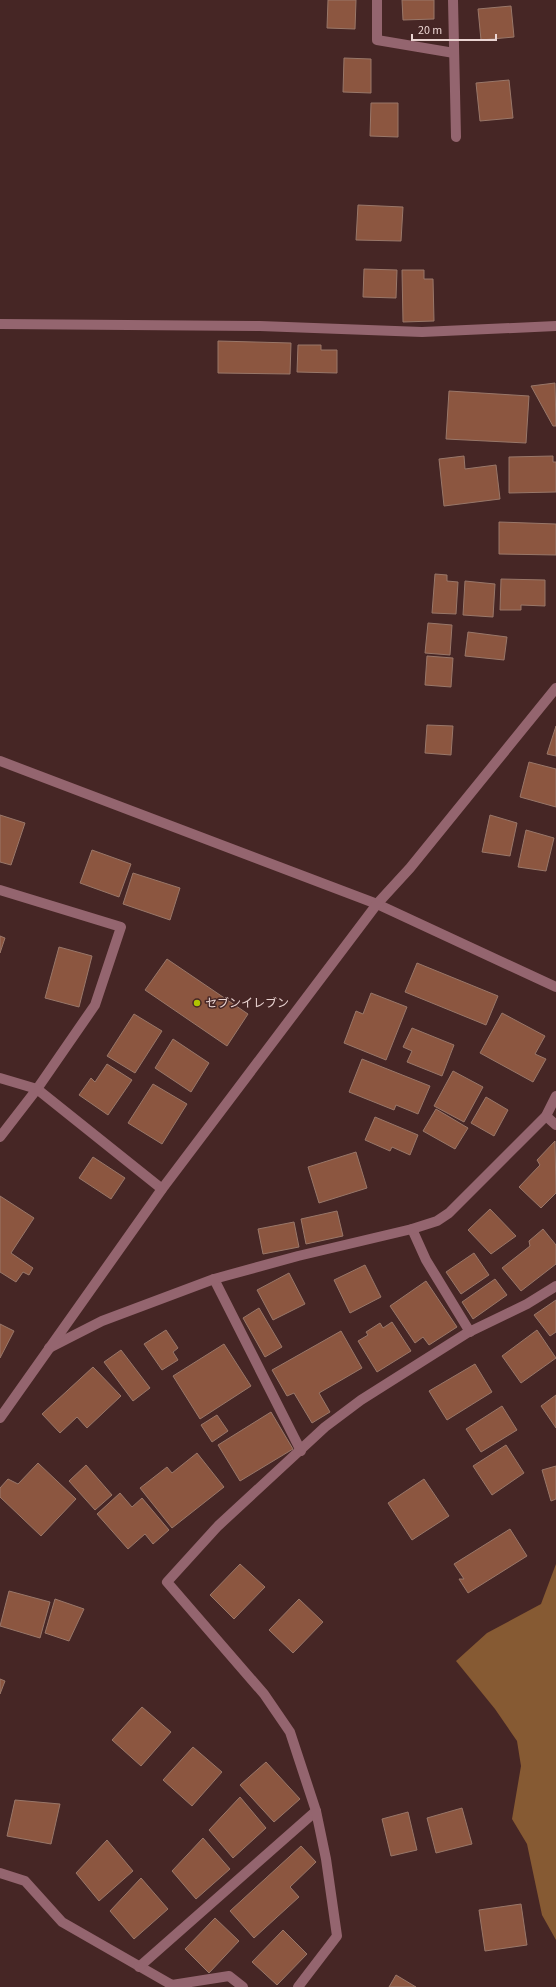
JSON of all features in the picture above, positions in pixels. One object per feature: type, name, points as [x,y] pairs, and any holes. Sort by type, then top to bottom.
[{"type":"street","points":[[377,0],[377,40],[454,53]]},
{"type":"street","points":[[453,0],[456,137]]},
{"type":"street","points":[[0,324],[260,326],[422,332],[556,326]]},
{"type":"street","points":[[0,1418],[47,1349],[162,1189],[377,904],[415,862],[556,688]]},
{"type":"street","points":[[0,762],[377,904],[556,988]]},
{"type":"street","points":[[0,890],[121,927],[95,1005],[37,1089],[0,1137]]},
{"type":"street","points":[[0,1078],[37,1089],[162,1189]]},
{"type":"street","points":[[47,1349],[102,1321],[214,1279],[298,1256],[412,1229],[437,1221],[449,1213],[546,1116],[556,1096]]},
{"type":"street","points":[[546,1116],[556,1125]]},
{"type":"street","points":[[412,1229],[426,1260],[470,1332]]},
{"type":"street","points":[[214,1279],[301,1450]]},
{"type":"street","points":[[298,1987],[337,1936],[326,1859],[316,1812],[290,1732],[264,1694],[167,1582],[218,1526],[325,1427],[361,1400],[470,1332],[528,1304],[556,1286]]},
{"type":"street","points":[[139,1967],[316,1812]]},
{"type":"street","points":[[0,1873],[25,1881],[62,1922],[139,1967],[172,1984],[229,1976],[242,1987]]},
{"type":"shaded area","points":[[556,1564],[556,1940],[542,1915],[527,1844],[512,1819],[521,1766],[517,1741],[495,1709],[456,1661],[487,1633],[541,1604]]},
{"type":"building","points":[[328,0],[356,0],[355,29],[327,28]]},
{"type":"building","points":[[402,0],[434,0],[434,19],[403,20]]},
{"type":"building","points":[[511,6],[514,37],[481,40],[478,9]]},
{"type":"building","points":[[344,58],[371,59],[371,93],[343,92]]},
{"type":"building","points":[[509,80],[513,118],[480,121],[476,83]]},
{"type":"building","points":[[371,103],[398,103],[398,137],[370,136]]},
{"type":"building","points":[[358,205],[403,207],[401,241],[356,240]]},
{"type":"building","points":[[364,269],[397,270],[396,298],[363,297]]},
{"type":"building","points":[[402,270],[424,270],[424,279],[433,279],[434,321],[403,322]]},
{"type":"building","points":[[218,341],[291,343],[290,374],[218,373]]},
{"type":"building","points":[[298,345],[321,345],[321,350],[337,350],[337,373],[297,372]]},
{"type":"building","points":[[555,383],[556,426],[553,426],[531,386]]},
{"type":"building","points":[[449,391],[529,396],[526,443],[446,439]]},
{"type":"building","points":[[464,456],[465,469],[496,465],[500,499],[444,506],[439,459]]},
{"type":"building","points":[[553,456],[553,462],[556,462],[556,492],[509,493],[509,457]]},
{"type":"building","points":[[499,522],[556,524],[556,555],[499,554]]},
{"type":"building","points":[[435,574],[447,575],[447,581],[458,582],[456,614],[432,613]]},
{"type":"building","points":[[501,579],[545,580],[545,606],[521,605],[521,610],[500,610]]},
{"type":"building","points":[[465,581],[495,584],[493,617],[463,615]]},
{"type":"building","points":[[428,623],[452,625],[450,655],[425,653]]},
{"type":"building","points":[[468,632],[507,637],[504,660],[465,656]]},
{"type":"building","points":[[427,656],[453,658],[451,687],[425,685]]},
{"type":"building","points":[[427,725],[453,726],[451,755],[425,753]]},
{"type":"building","points":[[556,726],[556,756],[547,754]]},
{"type":"building","points":[[529,762],[556,769],[556,807],[520,797]]},
{"type":"building","points":[[0,815],[25,823],[11,865],[0,862]]},
{"type":"building","points":[[490,815],[517,823],[510,856],[482,852]]},
{"type":"building","points":[[526,830],[554,838],[546,871],[518,867]]},
{"type":"building","points":[[92,850],[131,864],[119,897],[80,883]]},
{"type":"building","points":[[133,873],[180,888],[170,920],[123,904]]},
{"type":"building","points":[[0,936],[5,938],[0,953]]},
{"type":"building","points":[[59,947],[92,956],[79,1007],[45,998]]},
{"type":"building","points":[[167,959],[248,1014],[227,1046],[145,990]]},
{"type":"building","points":[[417,963],[498,996],[486,1025],[405,992]]},
{"type":"building","points":[[371,993],[407,1007],[386,1060],[344,1043],[356,1011],[363,1014]]},
{"type":"building","points":[[502,1013],[545,1036],[535,1054],[546,1059],[533,1082],[480,1053]]},
{"type":"building","points":[[134,1014],[162,1031],[135,1073],[107,1056]]},
{"type":"building","points":[[412,1028],[454,1045],[442,1076],[407,1062],[412,1051],[403,1047]]},
{"type":"building","points":[[173,1039],[209,1063],[191,1092],[155,1068]]},
{"type":"building","points":[[362,1059],[430,1086],[418,1114],[396,1105],[394,1110],[349,1092]]},
{"type":"building","points":[[107,1064],[132,1080],[108,1115],[79,1095],[91,1078],[95,1082]]},
{"type":"building","points":[[453,1071],[483,1087],[464,1122],[434,1106]]},
{"type":"building","points":[[153,1084],[187,1104],[162,1144],[128,1123]]},
{"type":"building","points":[[486,1097],[508,1110],[494,1136],[471,1123]]},
{"type":"building","points":[[436,1109],[468,1128],[455,1149],[423,1131]]},
{"type":"building","points":[[375,1117],[418,1135],[410,1155],[392,1147],[390,1151],[365,1140]]},
{"type":"building","points":[[555,1141],[556,1193],[541,1208],[519,1187],[540,1165],[537,1160]]},
{"type":"building","points":[[356,1152],[367,1188],[319,1203],[308,1167]]},
{"type":"building","points":[[93,1157],[125,1178],[111,1199],[79,1178]]},
{"type":"building","points":[[0,1196],[34,1218],[11,1253],[33,1268],[29,1275],[23,1272],[16,1282],[0,1272]]},
{"type":"building","points":[[490,1209],[516,1236],[491,1254],[468,1230]]},
{"type":"building","points":[[337,1211],[343,1236],[306,1244],[301,1219]]},
{"type":"building","points":[[294,1222],[299,1247],[263,1254],[258,1229]]},
{"type":"building","points":[[543,1229],[556,1245],[556,1264],[521,1291],[502,1268],[530,1246],[529,1241]]},
{"type":"building","points":[[474,1253],[489,1275],[461,1294],[446,1272]]},
{"type":"building","points":[[365,1265],[381,1297],[350,1313],[334,1280]]},
{"type":"building","points":[[289,1273],[305,1304],[273,1320],[257,1290]]},
{"type":"building","points":[[495,1279],[507,1295],[473,1319],[462,1302]]},
{"type":"building","points":[[426,1281],[457,1327],[429,1345],[423,1337],[415,1343],[390,1306]]},
{"type":"building","points":[[556,1300],[556,1332],[550,1336],[534,1315]]},
{"type":"building","points":[[259,1308],[282,1347],[265,1357],[243,1318]]},
{"type":"building","points":[[392,1322],[411,1351],[377,1372],[358,1341],[368,1335],[366,1332],[380,1323],[383,1328]]},
{"type":"building","points":[[0,1324],[14,1331],[0,1358]]},
{"type":"building","points":[[166,1330],[178,1348],[173,1352],[178,1360],[162,1370],[144,1344]]},
{"type":"building","points":[[537,1330],[556,1358],[521,1383],[502,1356]]},
{"type":"building","points":[[341,1331],[362,1368],[319,1393],[330,1412],[312,1423],[294,1393],[287,1396],[272,1370]]},
{"type":"building","points":[[224,1344],[251,1386],[200,1419],[173,1376]]},
{"type":"building","points":[[121,1350],[150,1388],[133,1401],[104,1362]]},
{"type":"building","points":[[475,1364],[492,1392],[447,1420],[429,1391]]},
{"type":"building","points":[[93,1367],[121,1396],[87,1428],[77,1417],[60,1433],[42,1414]]},
{"type":"building","points":[[556,1395],[556,1428],[541,1406]]},
{"type":"building","points":[[502,1406],[517,1430],[481,1452],[466,1429]]},
{"type":"building","points":[[271,1412],[293,1449],[240,1481],[218,1445]]},
{"type":"building","points":[[217,1415],[228,1431],[212,1442],[201,1425]]},
{"type":"building","points":[[506,1445],[524,1473],[492,1495],[473,1466]]},
{"type":"building","points":[[197,1453],[224,1487],[172,1528],[140,1488],[167,1467],[172,1473]]},
{"type":"building","points":[[38,1463],[76,1499],[41,1536],[0,1497],[0,1488],[8,1479],[18,1484]]},
{"type":"building","points":[[86,1465],[112,1495],[95,1510],[69,1481]]},
{"type":"building","points":[[556,1466],[556,1499],[551,1501],[542,1470]]},
{"type":"building","points":[[424,1479],[449,1516],[412,1540],[388,1503]]},
{"type":"building","points":[[120,1493],[132,1507],[142,1498],[169,1530],[153,1544],[145,1534],[128,1549],[97,1514]]},
{"type":"building","points":[[510,1529],[527,1556],[468,1593],[459,1579],[464,1579],[454,1564]]},
{"type":"building","points":[[240,1564],[265,1587],[234,1619],[210,1595]]},
{"type":"building","points":[[9,1591],[50,1602],[40,1638],[0,1626]]},
{"type":"building","points":[[55,1599],[84,1609],[69,1641],[45,1633]]},
{"type":"building","points":[[299,1599],[323,1622],[293,1653],[269,1630]]},
{"type":"building","points":[[0,1679],[5,1681],[0,1694]]},
{"type":"building","points":[[142,1707],[171,1732],[141,1766],[112,1740]]},
{"type":"building","points":[[193,1747],[222,1772],[192,1806],[163,1780]]},
{"type":"building","points":[[266,1762],[300,1799],[274,1822],[240,1785]]},
{"type":"building","points":[[240,1797],[266,1828],[233,1858],[209,1830]]},
{"type":"building","points":[[15,1800],[60,1804],[51,1844],[7,1836]]},
{"type":"building","points":[[462,1808],[472,1844],[436,1853],[427,1818]]},
{"type":"building","points":[[408,1812],[417,1850],[391,1856],[382,1819]]},
{"type":"building","points":[[203,1838],[230,1869],[196,1899],[172,1871]]},
{"type":"building","points":[[107,1840],[133,1871],[99,1901],[76,1873]]},
{"type":"building","points":[[301,1846],[316,1862],[290,1887],[299,1897],[254,1938],[230,1911]]},
{"type":"building","points":[[141,1878],[168,1909],[134,1939],[110,1911]]},
{"type":"building","points":[[521,1904],[527,1945],[485,1951],[479,1910]]},
{"type":"building","points":[[215,1918],[239,1941],[209,1973],[185,1949]]},
{"type":"building","points":[[283,1930],[307,1954],[277,1985],[252,1962]]},
{"type":"building","points":[[396,1975],[416,1987],[389,1987]]},
{"type":"place","name":"セブンイレブン","points":[[197,1003]]}]
